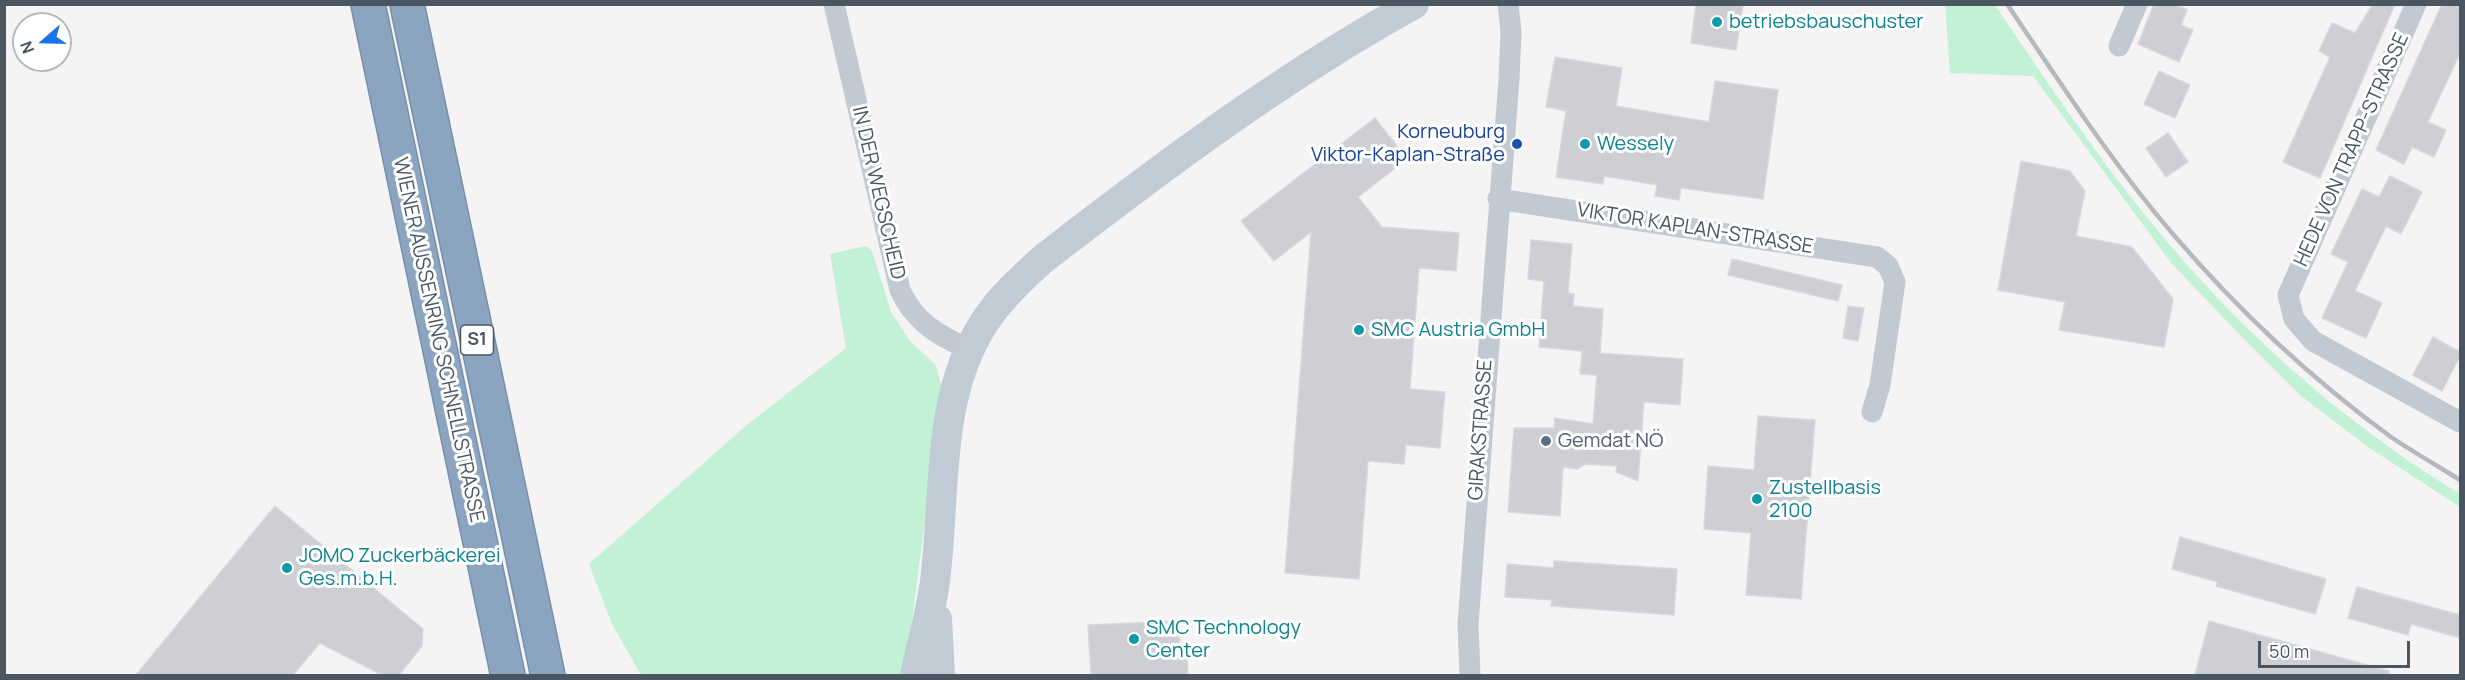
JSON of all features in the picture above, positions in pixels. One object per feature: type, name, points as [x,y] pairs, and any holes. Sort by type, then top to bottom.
[{"type":"highway","name":"WIENER AUSSENRING SCHNELLSTRASSE","points":[[368,4],[508,675]]},
{"type":"highway","name":"WIENER AUSSENRING SCHNELLSTRASSE","points":[[407,4],[548,675]]},
{"type":"main road","points":[[915,675],[935,583],[951,414],[969,349],[984,322],[1000,301],[1043,259],[1273,89],[1330,52],[1414,4]]},
{"type":"main road","points":[[935,583],[940,675]]},
{"type":"street","name":"IN DER WEGSCHEID","points":[[834,4],[900,290],[906,305],[920,321],[934,332],[969,349]]},
{"type":"street","name":"GIRAKSTRASSE","points":[[1470,675],[1469,602],[1511,32],[1508,4]]},
{"type":"street","points":[[2119,46],[2137,4]]},
{"type":"street","name":"HEDE VON TRAPP-STRASSE","points":[[2416,4],[2288,295],[2294,319],[2313,341],[2460,422]]},
{"type":"street","name":"VIKTOR KAPLAN-STRASSE","points":[[1498,199],[1877,257],[1888,266],[1895,282],[1880,385],[1872,412]]},
{"type":"green space","points":[[1945,5],[1995,5],[2125,190],[2214,295],[2290,368],[2331,403],[2416,466],[2460,494],[2460,507],[2368,447],[2300,395],[2242,337],[2172,264],[2033,76],[1950,73]]},
{"type":"green space","points":[[866,246],[872,251],[891,312],[910,341],[936,365],[942,389],[905,675],[641,675],[612,624],[589,564],[748,424],[846,348],[830,254]]},
{"type":"building","name":"betriebsbauschuster","points":[[1696,4],[1743,4],[1736,50],[1691,43]]},
{"type":"building","points":[[2154,4],[2174,4],[2187,10],[2181,25],[2193,30],[2179,62],[2138,44]]},
{"type":"building","points":[[2373,4],[2395,4],[2320,178],[2283,162],[2330,57],[2319,51],[2332,23],[2355,33]]},
{"type":"building","points":[[2442,4],[2453,4],[2460,8],[2460,53],[2428,122],[2446,130],[2434,157],[2412,147],[2404,164],[2376,150]]},
{"type":"building","points":[[1555,57],[1622,68],[1616,106],[1709,122],[1715,81],[1778,90],[1763,199],[1681,188],[1679,200],[1655,196],[1657,185],[1604,176],[1603,184],[1556,177],[1566,111],[1546,107]]},
{"type":"building","points":[[2159,71],[2190,85],[2175,118],[2144,104]]},
{"type":"building","name":"SMC Austria GmbH","points":[[1375,118],[1407,159],[1358,197],[1382,227],[1459,233],[1456,271],[1419,268],[1410,389],[1445,392],[1440,448],[1406,445],[1404,464],[1368,461],[1359,579],[1285,573],[1311,232],[1274,261],[1241,221]]},
{"type":"building","points":[[2168,133],[2188,162],[2166,177],[2146,148]]},
{"type":"building","points":[[2021,161],[2070,171],[2085,191],[2076,236],[2132,247],[2173,299],[2164,347],[2059,330],[2065,302],[1998,290]]},
{"type":"building","points":[[2390,176],[2422,192],[2401,234],[2386,226],[2355,291],[2382,303],[2366,338],[2322,318],[2348,262],[2331,254],[2362,189],[2379,197]]},
{"type":"building","points":[[1531,240],[1572,244],[1568,293],[1574,294],[1573,306],[1603,309],[1600,353],[1683,359],[1680,405],[1644,402],[1638,481],[1616,472],[1617,466],[1585,464],[1577,469],[1563,467],[1560,516],[1508,512],[1514,428],[1554,428],[1555,418],[1593,424],[1597,375],[1580,374],[1582,351],[1539,347],[1544,281],[1528,279]]},
{"type":"building","points":[[1732,259],[1842,285],[1838,301],[1728,275]]},
{"type":"building","points":[[1848,306],[1864,308],[1858,341],[1843,338]]},
{"type":"building","points":[[2433,337],[2460,352],[2442,391],[2413,375]]},
{"type":"building","name":"Zustellbasis 2100","points":[[1758,416],[1815,420],[1801,599],[1746,595],[1751,533],[1704,529],[1708,466],[1754,470]]},
{"type":"building","name":"JOMO Zuckerbäckerei Ges.m.b.H.","points":[[275,506],[423,629],[422,646],[399,675],[382,675],[320,643],[293,675],[136,675]]},
{"type":"building","points":[[2180,537],[2326,579],[2315,614],[2216,586],[2218,582],[2172,569]]},
{"type":"building","points":[[1554,561],[1677,569],[1674,615],[1551,606],[1552,600],[1505,597],[1507,564],[1554,568]]},
{"type":"building","points":[[2357,587],[2460,615],[2460,638],[2411,624],[2408,635],[2348,618]]},
{"type":"building","name":"SMC Technology Center","points":[[1179,621],[1180,654],[1187,653],[1188,675],[1091,675],[1088,625]]},
{"type":"building","points":[[2209,621],[2389,671],[2389,675],[2195,675]]},
{"type":"railway","points":[[2007,4],[2086,121],[2128,178],[2172,233],[2222,289],[2303,367],[2332,391],[2391,437],[2460,480]]},
{"type":"place","name":"betriebsbauschuster","points":[[1717,22]]},
{"type":"place","name":"Korneuburg Viktor-Kaplan-Straße","points":[[1517,144]]},
{"type":"place","name":"Wessely","points":[[1585,144]]},
{"type":"place","name":"SMC Austria GmbH","points":[[1359,330]]},
{"type":"place","name":"Gemdat NÖ","points":[[1546,441]]},
{"type":"place","name":"Zustellbasis 2100","points":[[1757,499]]},
{"type":"place","name":"JOMO Zuckerbäckerei Ges.m.b.H.","points":[[287,568]]},
{"type":"place","name":"SMC Technology Center","points":[[1134,639]]}]
